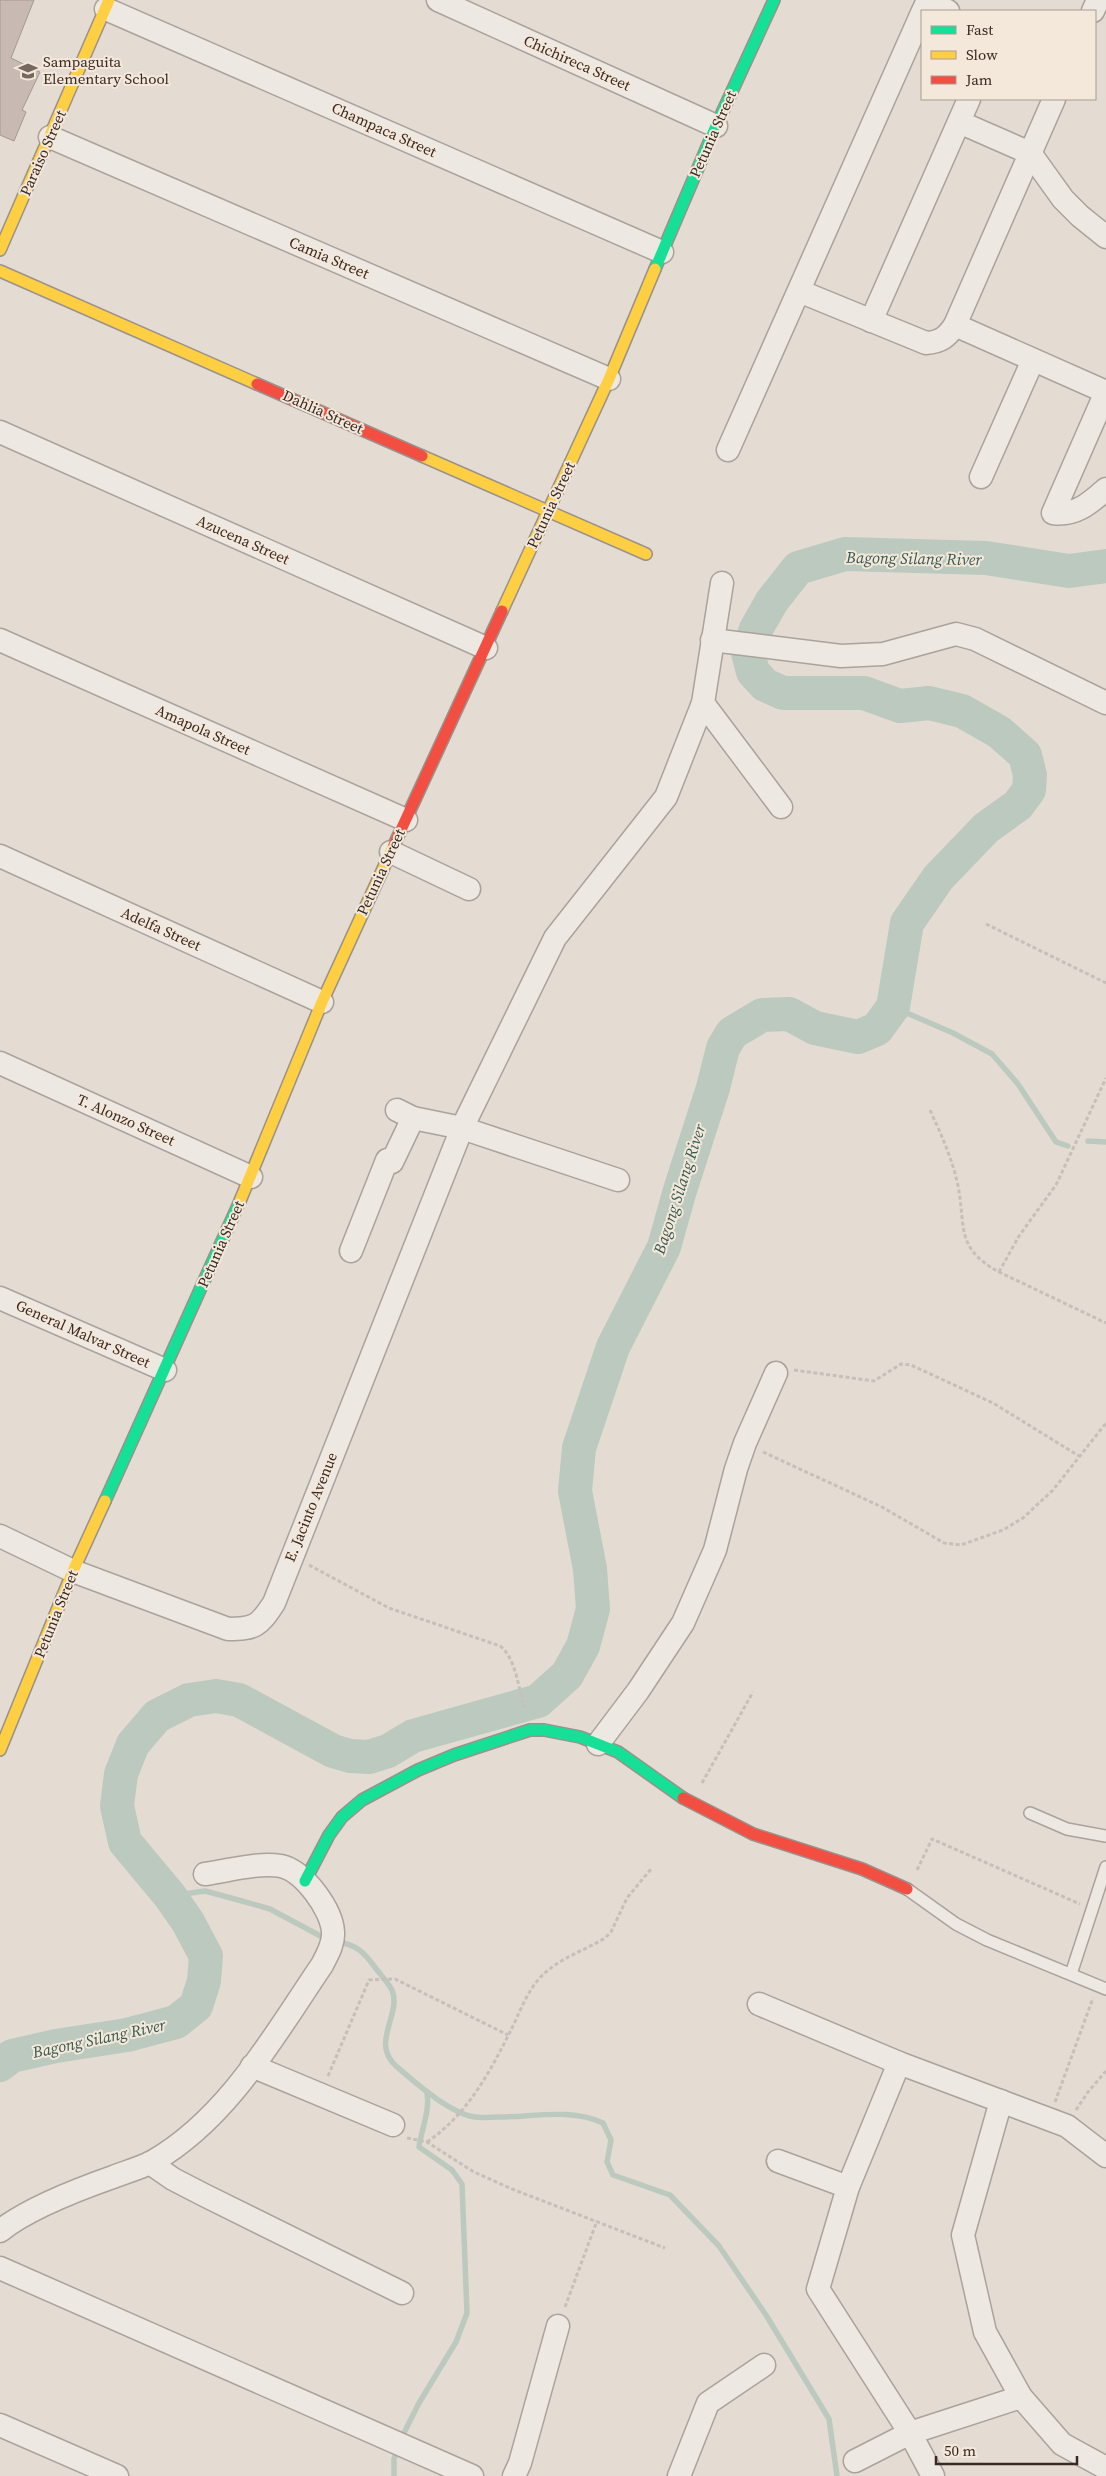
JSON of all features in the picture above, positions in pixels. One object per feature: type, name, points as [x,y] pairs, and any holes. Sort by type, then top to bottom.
[{"type":"street","name":"Chichireca Street","points":[[438,0],[716,126]]},
{"type":"street","name":"Petunia Street","points":[[0,1750],[73,1571],[251,1177],[322,1002],[609,379],[716,126],[774,0]]},
{"type":"street","points":[[924,10],[927,2],[946,10]]},
{"type":"street","name":"Paraiso Street","points":[[0,250],[107,4]]},
{"type":"street","name":"Champaca Street","points":[[107,4],[662,252]]},
{"type":"street","points":[[728,450],[921,17]]},
{"type":"street","points":[[871,321],[969,100]]},
{"type":"street","points":[[800,291],[926,343],[937,342],[942,339],[955,325],[1054,100]]},
{"type":"street","points":[[959,122],[1030,153],[1063,198],[1080,216],[1106,237]]},
{"type":"street","name":"Camia Street","points":[[50,137],[609,379]]},
{"type":"street","name":"Dahlia Street","points":[[0,271],[646,554]]},
{"type":"street","points":[[955,325],[1106,392],[1053,513],[1070,513],[1079,510],[1106,488]]},
{"type":"street","points":[[981,477],[1033,360]]},
{"type":"street","name":"Azucena Street","points":[[0,432],[486,648]]},
{"type":"street","name":"E. Jacinto Avenue","points":[[0,1536],[73,1571],[228,1629],[248,1629],[263,1619],[274,1603],[462,1128],[555,938],[666,798],[703,703],[722,583]]},
{"type":"street","points":[[712,640],[841,656],[865,656],[898,650],[956,634],[975,639],[1106,703]]},
{"type":"street","name":"Amapola Street","points":[[0,640],[406,820]]},
{"type":"street","points":[[703,703],[781,807]]},
{"type":"street","points":[[391,852],[469,889]]},
{"type":"street","name":"Adelfa Street","points":[[0,856],[322,1002]]},
{"type":"street","name":"T. Alonzo Street","points":[[0,1063],[251,1177]]},
{"type":"street","points":[[352,1251],[387,1160],[392,1162],[405,1114],[462,1128],[618,1180]]},
{"type":"street","name":"General Malvar Street","points":[[0,1298],[165,1370]]},
{"type":"street","points":[[598,1744],[638,1691],[683,1623],[715,1550],[736,1469],[745,1443],[776,1373]]},
{"type":"street","points":[[305,1881],[329,1835],[342,1817],[362,1800],[418,1770],[454,1755],[530,1730],[564,1732],[598,1744],[634,1762],[691,1803],[753,1834],[862,1869],[907,1890]]},
{"type":"street","points":[[0,2231],[25,2216],[70,2194],[150,2163],[169,2152],[200,2125],[252,2066],[322,1965],[332,1941],[330,1917],[305,1881],[295,1872],[283,1866],[268,1865],[205,1874]]},
{"type":"street","points":[[759,2004],[899,2063],[1058,2123],[1106,2156]]},
{"type":"street","points":[[899,2063],[848,2187],[818,2289],[910,2433],[933,2476]]},
{"type":"street","points":[[252,2066],[401,2132]]},
{"type":"street","points":[[1001,2101],[963,2235],[984,2332],[1021,2397],[1062,2444],[1106,2468]]},
{"type":"street","points":[[778,2161],[848,2187]]},
{"type":"street","points":[[150,2163],[173,2179],[204,2195],[402,2293]]},
{"type":"street","points":[[0,2268],[472,2476]]},
{"type":"street","points":[[514,2476],[520,2463],[558,2326]]},
{"type":"street","points":[[679,2476],[708,2403],[764,2366]]},
{"type":"street","points":[[855,2461],[910,2433],[1021,2397]]},
{"type":"street","points":[[0,2425],[117,2476]]},
{"type":"lane","points":[[1030,1813],[1067,1829],[1106,1836]]},
{"type":"lane","points":[[1070,1974],[1106,1867]]},
{"type":"lane","points":[[907,1890],[956,1924],[987,1940],[1102,1987]]},
{"type":"path","points":[[986,924],[1106,983]]},
{"type":"path","points":[[999,1272],[1019,1236],[1056,1185],[1106,1078]]},
{"type":"path","points":[[930,1110],[949,1152],[957,1184],[964,1237],[973,1254],[983,1263],[999,1272],[1106,1323]]},
{"type":"path","points":[[776,1373],[796,1369],[874,1381],[901,1364],[911,1365],[993,1403],[1079,1456]]},
{"type":"path","points":[[745,1443],[882,1507],[925,1533],[952,1545],[960,1545],[1003,1530],[1023,1518],[1053,1490],[1106,1423]]},
{"type":"path","points":[[291,1556],[389,1608],[500,1646],[506,1650],[510,1658],[519,1690]]},
{"type":"path","points":[[691,1803],[753,1692]]},
{"type":"path","points":[[907,1890],[932,1839],[1093,1909]]},
{"type":"path","points":[[425,2141],[468,2105],[537,1981],[557,1963],[605,1938],[611,1932],[627,1898],[651,1869]]},
{"type":"path","points":[[320,2095],[369,1980],[395,1979],[508,2035]]},
{"type":"path","points":[[1058,2123],[1102,1987]]},
{"type":"path","points":[[1058,2123],[1106,2071]]},
{"type":"path","points":[[401,2132],[425,2141],[474,2172],[665,2248]]},
{"type":"path","points":[[558,2326],[597,2221]]},
{"type":"building","points":[[0,0],[34,0],[11,58],[40,72],[22,110],[26,112],[14,141],[0,135]]},
{"type":"waterway","name":"Bagong Silang River","points":[[0,2065],[12,2056],[56,2046],[127,2035],[176,2022],[196,2006],[204,1981],[206,1956],[188,1922],[170,1896],[125,1842],[117,1806],[121,1774],[133,1744],[157,1716],[189,1700],[216,1696],[239,1700],[333,1751],[350,1756],[369,1757],[388,1751],[413,1736],[538,1701],[567,1675],[583,1646],[593,1609],[590,1569],[575,1491],[579,1448],[613,1347],[664,1247],[713,1088],[723,1048],[732,1033],[762,1015],[789,1014],[815,1028],[858,1037],[877,1029],[893,1007],[907,923],[938,878],[986,828],[1018,805],[1029,790],[1030,775],[1025,755],[999,732],[962,711],[929,703],[900,706],[864,693],[783,693],[765,685],[753,672],[748,653],[756,629],[772,601],[798,568],[845,554],[986,558],[1069,571],[1106,566]]},
{"type":"waterway","points":[[893,1007],[953,1033],[992,1054],[1018,1084],[1056,1142],[1068,1146]]},
{"type":"waterway","points":[[1088,1141],[1106,1142]]},
{"type":"waterway","points":[[170,1896],[205,1891],[242,1901],[270,1909],[328,1940]]},
{"type":"waterway","points":[[338,1942],[350,1945],[363,1953],[392,1990],[394,1999],[393,2009],[386,2038],[386,2048],[389,2057],[396,2066],[423,2089],[454,2110],[475,2117],[552,2114],[591,2118],[603,2123],[611,2140],[607,2162],[613,2175],[670,2195],[719,2246],[766,2315],[829,2419],[837,2476]]},
{"type":"waterway","points":[[401,2439],[419,2403],[456,2342],[467,2313],[462,2184],[452,2170],[419,2147],[427,2112],[427,2092]]},
{"type":"waterway","points":[[394,2476],[394,2459],[398,2448]]},
{"type":"traffic: fast","points":[[655,269],[716,126],[774,0]]},
{"type":"traffic: fast","points":[[105,1501],[240,1201]]},
{"type":"traffic: fast","points":[[305,1881],[329,1835],[342,1817],[362,1800],[418,1770],[454,1755],[530,1730],[544,1730],[580,1737],[618,1752],[683,1798]]},
{"type":"traffic: slow","points":[[0,250],[109,0]]},
{"type":"traffic: slow","points":[[502,611],[609,379],[655,269]]},
{"type":"traffic: slow","points":[[0,271],[257,384]]},
{"type":"traffic: slow","points":[[422,456],[646,554]]},
{"type":"traffic: slow","points":[[240,1201],[322,1002],[394,845]]},
{"type":"traffic: slow","points":[[0,1750],[73,1571],[105,1501]]},
{"type":"traffic: jam","points":[[257,384],[422,456]]},
{"type":"traffic: jam","points":[[394,845],[502,611]]},
{"type":"traffic: jam","points":[[683,1798],[753,1834],[862,1869],[907,1889]]},
{"type":"place","name":"Sampaguita Elementary School","points":[[28,71]]}]
